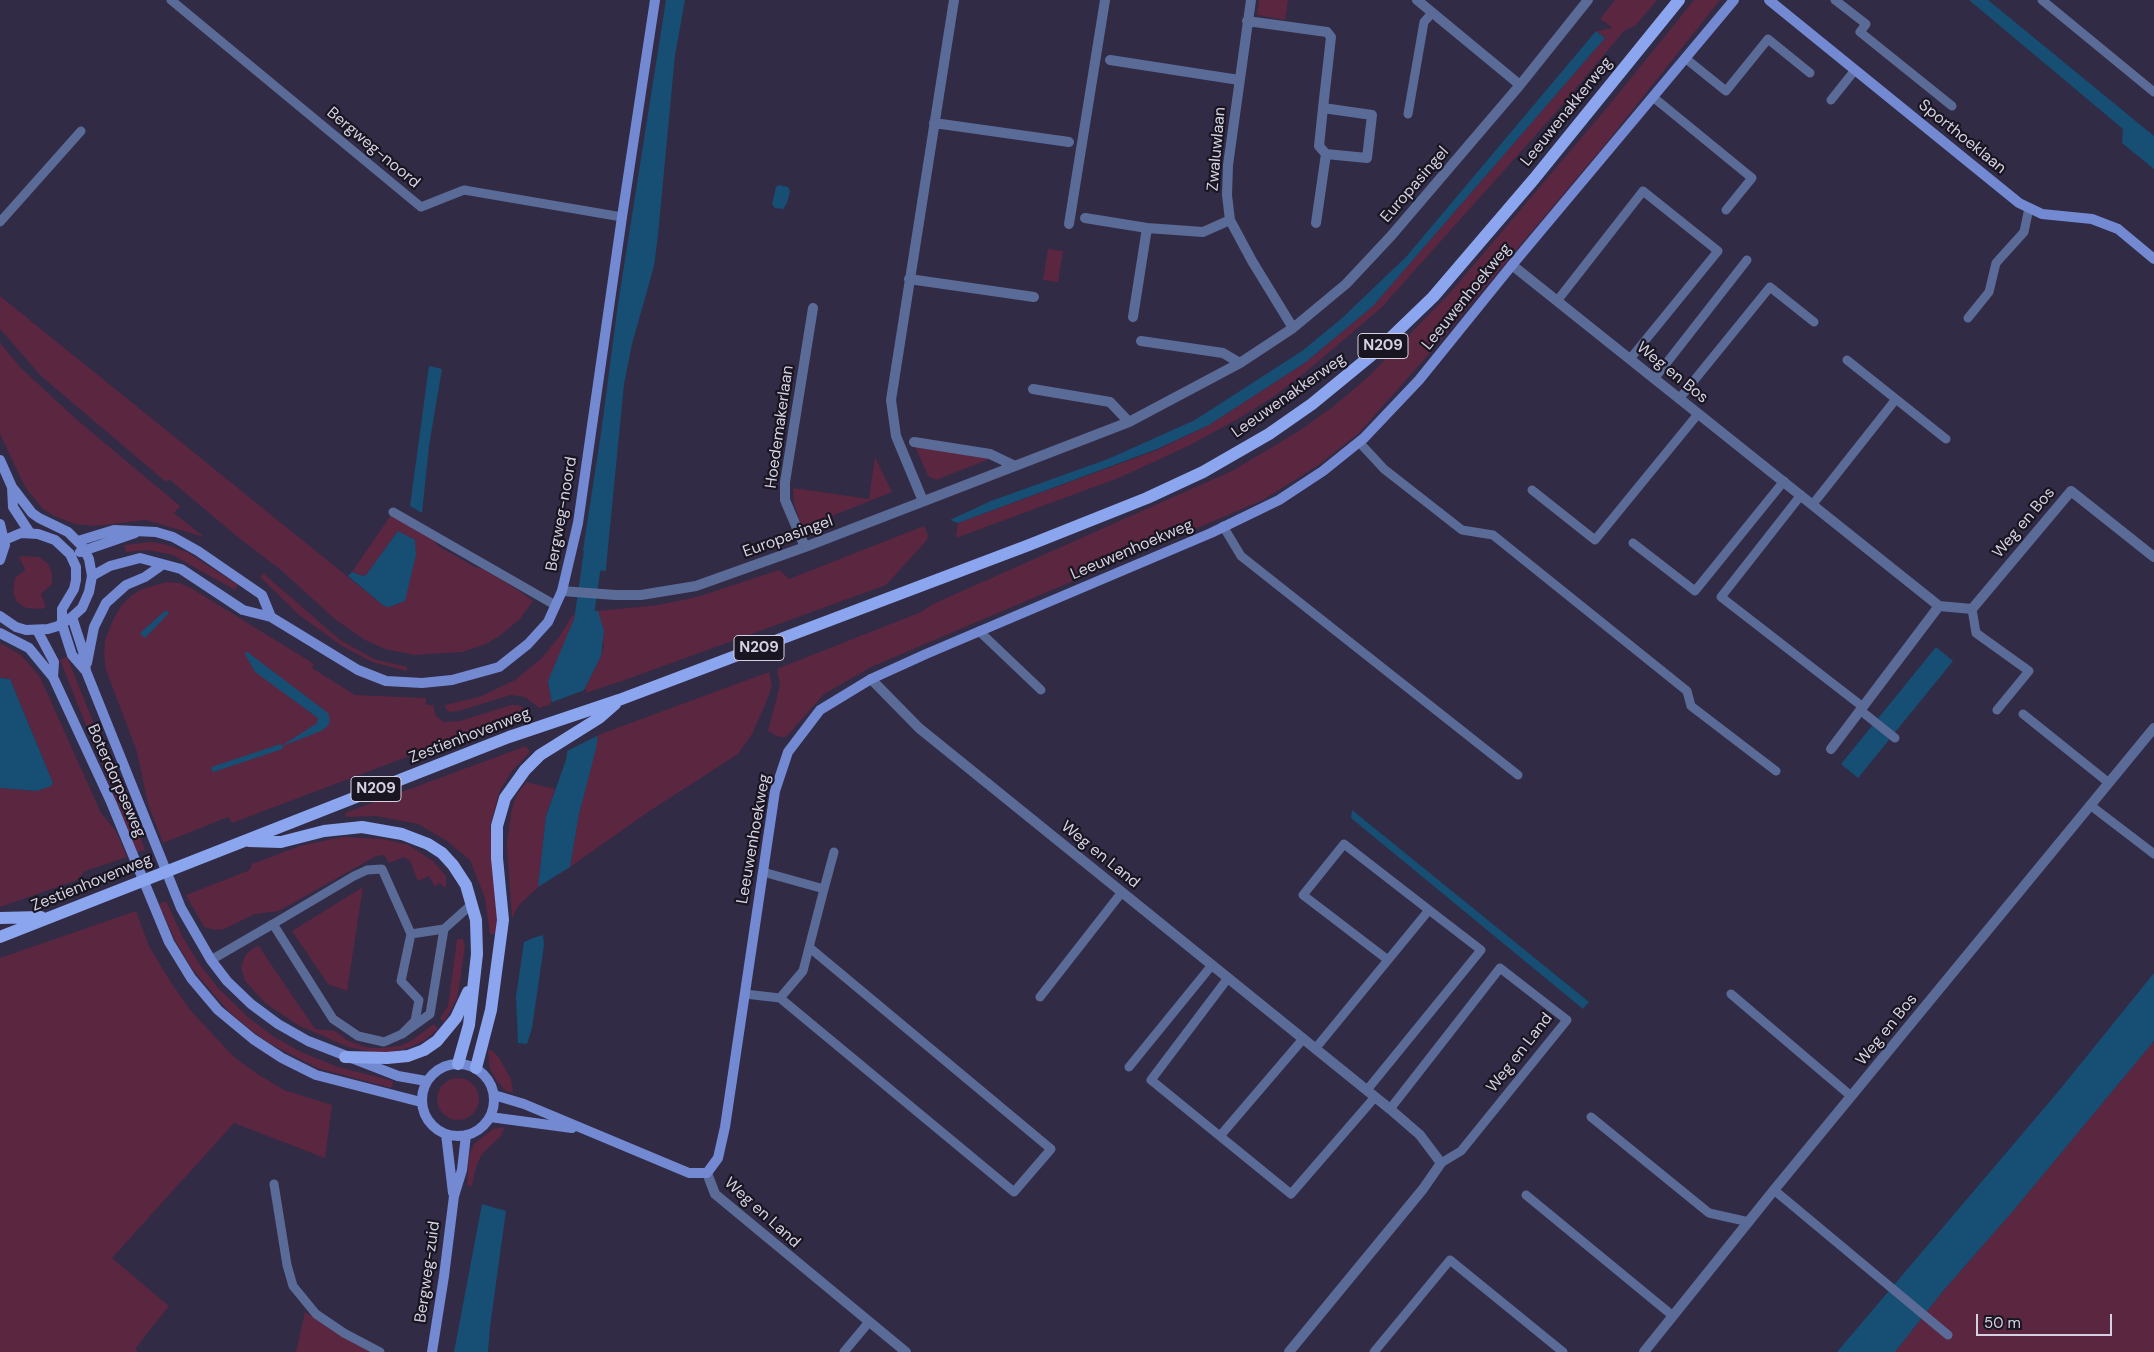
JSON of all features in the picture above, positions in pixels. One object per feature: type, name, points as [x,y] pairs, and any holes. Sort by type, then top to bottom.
[{"type":"main road","name":"Leeuwenakkerweg","points":[[898,595],[1147,498],[1203,472],[1269,434],[1312,404],[1379,350],[1433,297],[1534,179],[1679,0]]},
{"type":"main road","name":"Zestienhovenweg","points":[[0,937],[510,737],[619,700],[898,595]]},
{"type":"main road","name":"N209","points":[[476,1068],[491,1010],[503,920],[497,858],[497,826],[505,798],[525,770],[540,755],[599,718],[619,700]]},
{"type":"main road","name":"N209","points":[[238,843],[281,842],[324,830],[348,827],[380,828],[428,844],[442,853],[453,865],[466,885],[476,920],[476,954],[469,1025],[458,1064]]},
{"type":"main road","name":"N209","points":[[0,918],[49,917]]},
{"type":"main road","name":"N209","points":[[345,1057],[388,1058],[408,1056],[424,1050],[437,1040],[456,1018],[472,983]]},
{"type":"street","name":"Bergweg-noord","points":[[92,576],[110,566],[140,558],[181,569],[243,610],[271,617],[358,670],[386,681],[430,683],[452,680],[499,667],[528,644],[548,622],[562,591],[578,523],[622,217],[656,0]]},
{"type":"street","points":[[923,501],[896,436],[891,400],[954,0]]},
{"type":"street","points":[[1069,224],[1105,0]]},
{"type":"street","name":"Zwaluwlaan","points":[[1251,0],[1228,165],[1226,195],[1230,220],[1252,261],[1293,328]]},
{"type":"street","points":[[1417,0],[1520,85]]},
{"type":"street","name":"Europasingel","points":[[562,591],[615,595],[662,592],[696,586],[805,547],[1129,422],[1240,363],[1293,328],[1346,284],[1391,236],[1520,85],[1588,0]]},
{"type":"street","name":"Leeuwenhoekweg","points":[[707,1173],[718,1158],[725,1127],[775,791],[788,752],[820,710],[871,679],[1279,500],[1323,471],[1358,442],[1400,402],[1734,0]]},
{"type":"street","name":"Sporthoeklaan","points":[[1770,0],[2019,203],[2042,214],[2092,218],[2118,229],[2154,258]]},
{"type":"street","points":[[1247,21],[1327,32],[1331,37],[1323,108],[1319,146],[1326,154],[1367,158],[1372,115],[1323,108]]},
{"type":"street","points":[[1110,60],[1239,80]]},
{"type":"street","points":[[934,123],[1069,142]]},
{"type":"street","points":[[1316,223],[1326,154]]},
{"type":"street","points":[[1085,218],[1147,228],[1203,232],[1230,220]]},
{"type":"street","points":[[1133,317],[1147,228]]},
{"type":"street","name":"Weg en Bos","points":[[1512,265],[1940,606]]},
{"type":"street","points":[[909,280],[1034,297]]},
{"type":"street","name":"Hoedemakerlaan","points":[[805,547],[785,500],[785,482],[813,308]]},
{"type":"street","points":[[1141,341],[1223,353],[1240,363]]},
{"type":"street","points":[[1033,390],[1110,402],[1129,422]]},
{"type":"street","points":[[914,442],[990,454],[1015,466]]},
{"type":"street","points":[[0,460],[12,487],[39,518],[63,529],[78,541],[86,551],[92,576],[86,601],[72,617],[62,624],[48,629],[37,630],[16,627],[0,616]]},
{"type":"street","points":[[12,487],[14,507],[30,532]]},
{"type":"street","name":"Weg en Bos","points":[[1972,609],[2071,491],[2154,557]]},
{"type":"street","points":[[0,524],[4,550],[0,560]]},
{"type":"street","points":[[78,541],[114,530],[156,532],[173,537],[198,551],[262,595],[271,617]]},
{"type":"street","points":[[2,541],[21,533],[30,532],[55,540],[70,554],[76,567],[76,580],[74,589],[62,609],[62,624]]},
{"type":"street","points":[[70,554],[86,551],[136,532]]},
{"type":"street","points":[[86,671],[94,627],[106,603],[126,585],[146,577],[162,565]]},
{"type":"street","points":[[1831,749],[1940,606],[1972,609]]},
{"type":"street","name":"Boterdorpseweg","points":[[72,617],[86,671],[181,908],[211,960],[227,981],[278,1024],[308,1042],[398,1076],[426,1081]]},
{"type":"street","name":"Boterdorpseweg","points":[[62,624],[72,655],[86,671]]},
{"type":"street","name":"Boterdorpseweg","points":[[37,630],[54,662],[53,677]]},
{"type":"street","name":"Boterdorpseweg","points":[[0,633],[29,648],[53,677],[111,802],[169,942],[191,978],[218,1010],[252,1039],[282,1058],[316,1074],[352,1086],[421,1102]]},
{"type":"street","name":"Weg en Land","points":[[871,679],[919,728],[1390,1109],[1420,1135],[1441,1163],[1289,1352]]},
{"type":"street","name":"Weg en Bos","points":[[1644,1352],[1774,1190],[2154,728]]},
{"type":"street","points":[[458,1064],[476,1068],[488,1080],[494,1095],[490,1117],[480,1128],[466,1135],[453,1136],[446,1134],[432,1125],[426,1118],[421,1102],[426,1081],[440,1068],[458,1064]]},
{"type":"street","name":"Weg en Land","points":[[494,1095],[518,1102],[586,1129],[689,1173],[707,1173],[715,1194],[906,1352]]},
{"type":"street","name":"Weg en Land","points":[[490,1117],[586,1129]]},
{"type":"street","name":"Bergweg-zuid","points":[[446,1134],[454,1196]]},
{"type":"street","name":"Bergweg-zuid","points":[[432,1352],[454,1196],[462,1170],[466,1135]]},
{"type":"lane","name":"Bergweg-noord","points":[[171,0],[421,207],[464,190],[622,217]]},
{"type":"lane","points":[[1835,0],[1866,24],[1860,32],[1952,106]]},
{"type":"lane","points":[[2042,0],[2154,92]]},
{"type":"lane","points":[[1408,114],[1424,22],[1432,13]]},
{"type":"lane","points":[[1685,58],[1726,91],[1768,39],[1810,73]]},
{"type":"lane","points":[[1831,100],[1856,70]]},
{"type":"lane","points":[[1653,97],[1752,178],[1726,210]]},
{"type":"lane","points":[[0,222],[81,131]]},
{"type":"lane","points":[[1557,301],[1643,191],[1718,251],[1630,360]]},
{"type":"lane","points":[[1968,318],[1989,292],[1996,263],[2024,232],[2029,208]]},
{"type":"lane","points":[[1654,379],[1747,260]]},
{"type":"lane","points":[[1679,399],[1770,287],[1814,322]]},
{"type":"lane","points":[[1847,360],[1946,440]]},
{"type":"lane","points":[[1813,504],[1896,400]]},
{"type":"lane","points":[[1532,490],[1594,540],[1698,414]]},
{"type":"lane","points":[[1358,442],[1384,469],[1462,530],[1493,535],[1687,691],[1691,706],[1776,771]]},
{"type":"lane","points":[[1633,543],[1695,591],[1784,481]]},
{"type":"lane","points":[[1801,495],[1721,596],[1895,738]]},
{"type":"lane","points":[[394,512],[460,552],[555,605]]},
{"type":"lane","points":[[1223,526],[1241,556],[1518,775]]},
{"type":"lane","points":[[1972,609],[1976,633],[2029,671],[1997,710]]},
{"type":"lane","points":[[979,631],[1041,690]]},
{"type":"lane","points":[[2023,714],[2109,783]]},
{"type":"lane","points":[[2090,805],[2154,854]]},
{"type":"lane","points":[[1228,978],[1151,1080],[1291,1194],[1371,1094],[1480,950],[1344,844],[1303,895],[1388,960]]},
{"type":"lane","points":[[780,998],[803,970],[834,852]]},
{"type":"lane","points":[[211,960],[354,876],[367,870],[382,869],[411,934],[401,981],[419,1000],[415,1021],[402,1034]]},
{"type":"lane","points":[[763,872],[824,889]]},
{"type":"lane","points":[[1040,997],[1122,892]]},
{"type":"lane","points":[[411,934],[444,929],[472,904]]},
{"type":"lane","points":[[1315,1049],[1429,910]]},
{"type":"lane","points":[[273,924],[333,1019],[358,1036],[384,1042],[402,1034],[430,1014],[444,929]]},
{"type":"lane","points":[[745,994],[780,998],[1014,1192],[1051,1149],[810,948]]},
{"type":"lane","points":[[1129,1067],[1212,965]]},
{"type":"lane","name":"Weg en Land","points":[[1390,1109],[1500,968],[1567,1020],[1462,1151],[1441,1163]]},
{"type":"lane","points":[[1731,994],[1851,1096]]},
{"type":"lane","points":[[1220,1136],[1303,1039]]},
{"type":"lane","points":[[1591,1117],[1710,1213],[1749,1222]]},
{"type":"lane","points":[[274,1184],[287,1265],[293,1286],[316,1314],[344,1333],[380,1352]]},
{"type":"lane","points":[[1774,1190],[1948,1335]]},
{"type":"lane","points":[[1526,1195],[1673,1316]]},
{"type":"lane","points":[[1374,1352],[1450,1260],[1563,1352]]},
{"type":"lane","points":[[844,1352],[869,1322]]},
{"type":"shaded area","points":[[1259,0],[1288,0],[1285,20],[1257,15]]},
{"type":"shaded area","points":[[1615,0],[1657,0],[1636,25],[1624,31],[1550,119],[1381,308],[1307,371],[1273,397],[1188,446],[1121,477],[956,538],[958,523],[1157,450],[1209,425],[1306,362],[1373,306],[1605,38],[1596,31],[1613,28],[1600,19]]},
{"type":"shaded area","points":[[1694,0],[1720,0],[1603,147],[1427,356],[1359,433],[1317,466],[1263,500],[871,667],[824,694],[786,737],[779,737],[768,731],[780,685],[777,669],[921,612],[933,604],[1232,471],[1299,431],[1335,405],[1368,377],[1450,293],[1610,104]]},
{"type":"shaded area","points":[[1048,249],[1063,251],[1058,282],[1043,280]]},
{"type":"shaded area","points":[[0,296],[384,606],[400,604],[398,531],[366,575],[363,576],[352,572],[391,515],[433,540],[438,546],[473,566],[483,569],[533,601],[519,620],[498,637],[486,644],[462,652],[414,655],[385,649],[365,640],[336,620],[282,571],[234,534],[169,479],[166,482],[41,376],[0,329]]},
{"type":"shaded area","points":[[0,343],[21,368],[76,419],[180,506],[174,513],[204,537],[146,520],[95,526],[75,524],[54,516],[43,509],[25,487],[0,434]]},
{"type":"shaded area","points":[[915,446],[989,459],[936,480],[928,476]]},
{"type":"shaded area","points":[[875,457],[892,492],[802,528],[794,503],[793,488],[869,499]]},
{"type":"shaded area","points":[[924,526],[928,535],[927,540],[886,585],[582,694],[601,656],[604,645],[598,611],[658,605],[697,597],[779,570],[789,579]]},
{"type":"shaded area","points":[[151,542],[164,544],[187,552],[238,585],[235,590],[173,555],[148,550],[126,552],[124,545]]},
{"type":"shaded area","points":[[19,557],[39,557],[48,564],[52,573],[52,584],[41,594],[46,607],[41,609],[26,608],[17,602],[13,593],[15,578],[25,570]]},
{"type":"shaded area","points":[[263,573],[340,640],[374,659],[407,667],[407,671],[372,662],[342,646],[299,615],[260,577]]},
{"type":"shaded area","points":[[167,582],[179,583],[191,588],[314,664],[312,668],[355,695],[426,698],[426,705],[433,705],[436,716],[444,722],[460,721],[511,705],[518,705],[529,711],[507,718],[508,721],[465,735],[232,823],[228,817],[163,843],[148,804],[137,752],[106,670],[104,652],[105,640],[121,606],[132,595],[142,589]]},
{"type":"shaded area","points":[[583,610],[588,610],[588,612],[548,681],[552,704],[539,708],[525,697],[511,695],[462,710],[450,712],[445,708],[445,705],[479,697],[515,680],[542,658],[559,637],[572,616]]},
{"type":"shaded area","points":[[0,643],[21,655],[40,677],[101,813],[116,831],[127,857],[85,871],[77,880],[0,907],[0,788],[37,791],[53,783],[10,679],[0,678]]},
{"type":"shaded area","points":[[67,657],[145,850],[137,852],[60,660]]},
{"type":"shaded area","points":[[769,672],[772,686],[765,705],[752,734],[738,754],[651,810],[570,867],[579,814],[598,735]]},
{"type":"shaded area","points":[[526,746],[530,752],[512,771],[500,790],[490,826],[498,901],[496,934],[490,934],[485,898],[470,860],[447,841],[418,824],[376,816],[346,817],[345,813]]},
{"type":"shaded area","points":[[526,782],[555,789],[546,816],[538,887],[519,905],[512,918],[507,844],[511,813],[516,796]]},
{"type":"shaded area","points":[[342,837],[383,839],[409,845],[433,861],[446,876],[446,888],[439,883],[435,887],[429,876],[418,881],[410,861],[404,857],[389,863],[384,855],[376,856],[279,911],[255,914],[224,929],[215,930],[204,927],[186,895],[250,870],[252,864],[300,846]]},
{"type":"shaded area","points":[[363,887],[347,991],[328,984],[292,931]]},
{"type":"shaded area","points":[[166,901],[183,938],[200,965],[219,989],[249,1018],[273,1036],[301,1052],[338,1067],[393,1081],[392,1088],[317,1068],[269,1043],[229,1012],[193,970],[176,942],[159,904]]},
{"type":"shaded area","points":[[136,911],[149,946],[170,981],[191,1011],[233,1056],[284,1090],[332,1105],[325,1158],[234,1123],[112,1258],[169,1306],[135,1349],[138,1352],[0,1352],[0,958]]},
{"type":"shaded area","points":[[457,939],[463,939],[465,945],[461,975],[457,999],[444,1022],[440,1018],[448,1006]]},
{"type":"shaded area","points":[[258,945],[315,1029],[335,1031],[348,1041],[369,1048],[381,1048],[400,1046],[411,1041],[434,1024],[438,1029],[425,1040],[411,1047],[390,1052],[372,1052],[348,1047],[298,1025],[265,1003],[245,981],[241,967],[246,954]]},
{"type":"shaded area","points":[[2154,1041],[2154,1352],[1895,1352],[1943,1291],[2013,1211]]},
{"type":"shaded area","points":[[488,1050],[491,1050],[498,1056],[511,1079],[513,1093],[506,1091],[490,1069]]},
{"type":"shaded area","points":[[462,1078],[470,1081],[476,1087],[479,1099],[476,1111],[470,1117],[454,1120],[446,1117],[440,1111],[437,1095],[440,1087],[446,1081]]},
{"type":"shaded area","points":[[505,1127],[500,1137],[482,1154],[477,1164],[471,1187],[467,1185],[469,1155],[474,1144],[493,1129]]},
{"type":"shaded area","points":[[305,1312],[329,1327],[376,1352],[296,1352]]},
{"type":"water","points":[[666,0],[685,0],[675,55],[658,235],[654,266],[632,344],[624,384],[606,571],[595,570],[583,550],[618,304]]},
{"type":"water","points":[[1969,0],[1988,0],[2154,136],[2154,169],[2122,143],[2123,129]]},
{"type":"water","points":[[1596,31],[1605,38],[1373,306],[1306,362],[1209,425],[1157,449],[958,523],[950,520],[991,501],[1108,459],[1195,420],[1302,351],[1341,319],[1406,257]]},
{"type":"water","points":[[779,185],[788,187],[790,191],[787,203],[783,209],[775,208],[772,204],[776,187]]},
{"type":"water","points":[[429,366],[442,369],[429,446],[422,513],[410,506]]},
{"type":"water","points":[[398,531],[415,540],[416,555],[405,601],[389,607],[384,606],[348,576],[352,572],[363,576],[366,575]]},
{"type":"water","points":[[588,610],[598,611],[604,631],[601,656],[582,694],[598,735],[596,749],[579,814],[570,867],[538,887],[546,816],[566,760],[568,746],[552,704],[548,681],[574,619],[588,612]]},
{"type":"water","points":[[165,611],[169,613],[145,638],[140,633]]},
{"type":"water","points":[[1936,647],[1953,661],[1858,778],[1841,764]]},
{"type":"water","points":[[246,651],[328,713],[330,720],[328,726],[321,731],[280,747],[317,723],[318,718],[255,672],[245,654]]},
{"type":"water","points":[[0,678],[10,679],[53,783],[51,786],[37,791],[0,788]]},
{"type":"water","points":[[1352,810],[1589,1002],[1583,1009],[1351,818]]},
{"type":"water","points":[[543,935],[544,945],[532,1028],[527,1044],[518,1043],[516,997],[524,942]]},
{"type":"water","points":[[2154,973],[2154,1041],[2013,1211],[1943,1291],[1895,1352],[1837,1352],[2057,1093]]},
{"type":"water","points":[[482,1204],[506,1211],[488,1352],[454,1352]]},
{"type":"pier","points":[[587,689],[585,694],[601,734],[565,752],[566,746],[550,703]]},
{"type":"waterway","points":[[581,639],[595,540]]},
{"type":"waterway","points":[[214,769],[280,747]]}]
